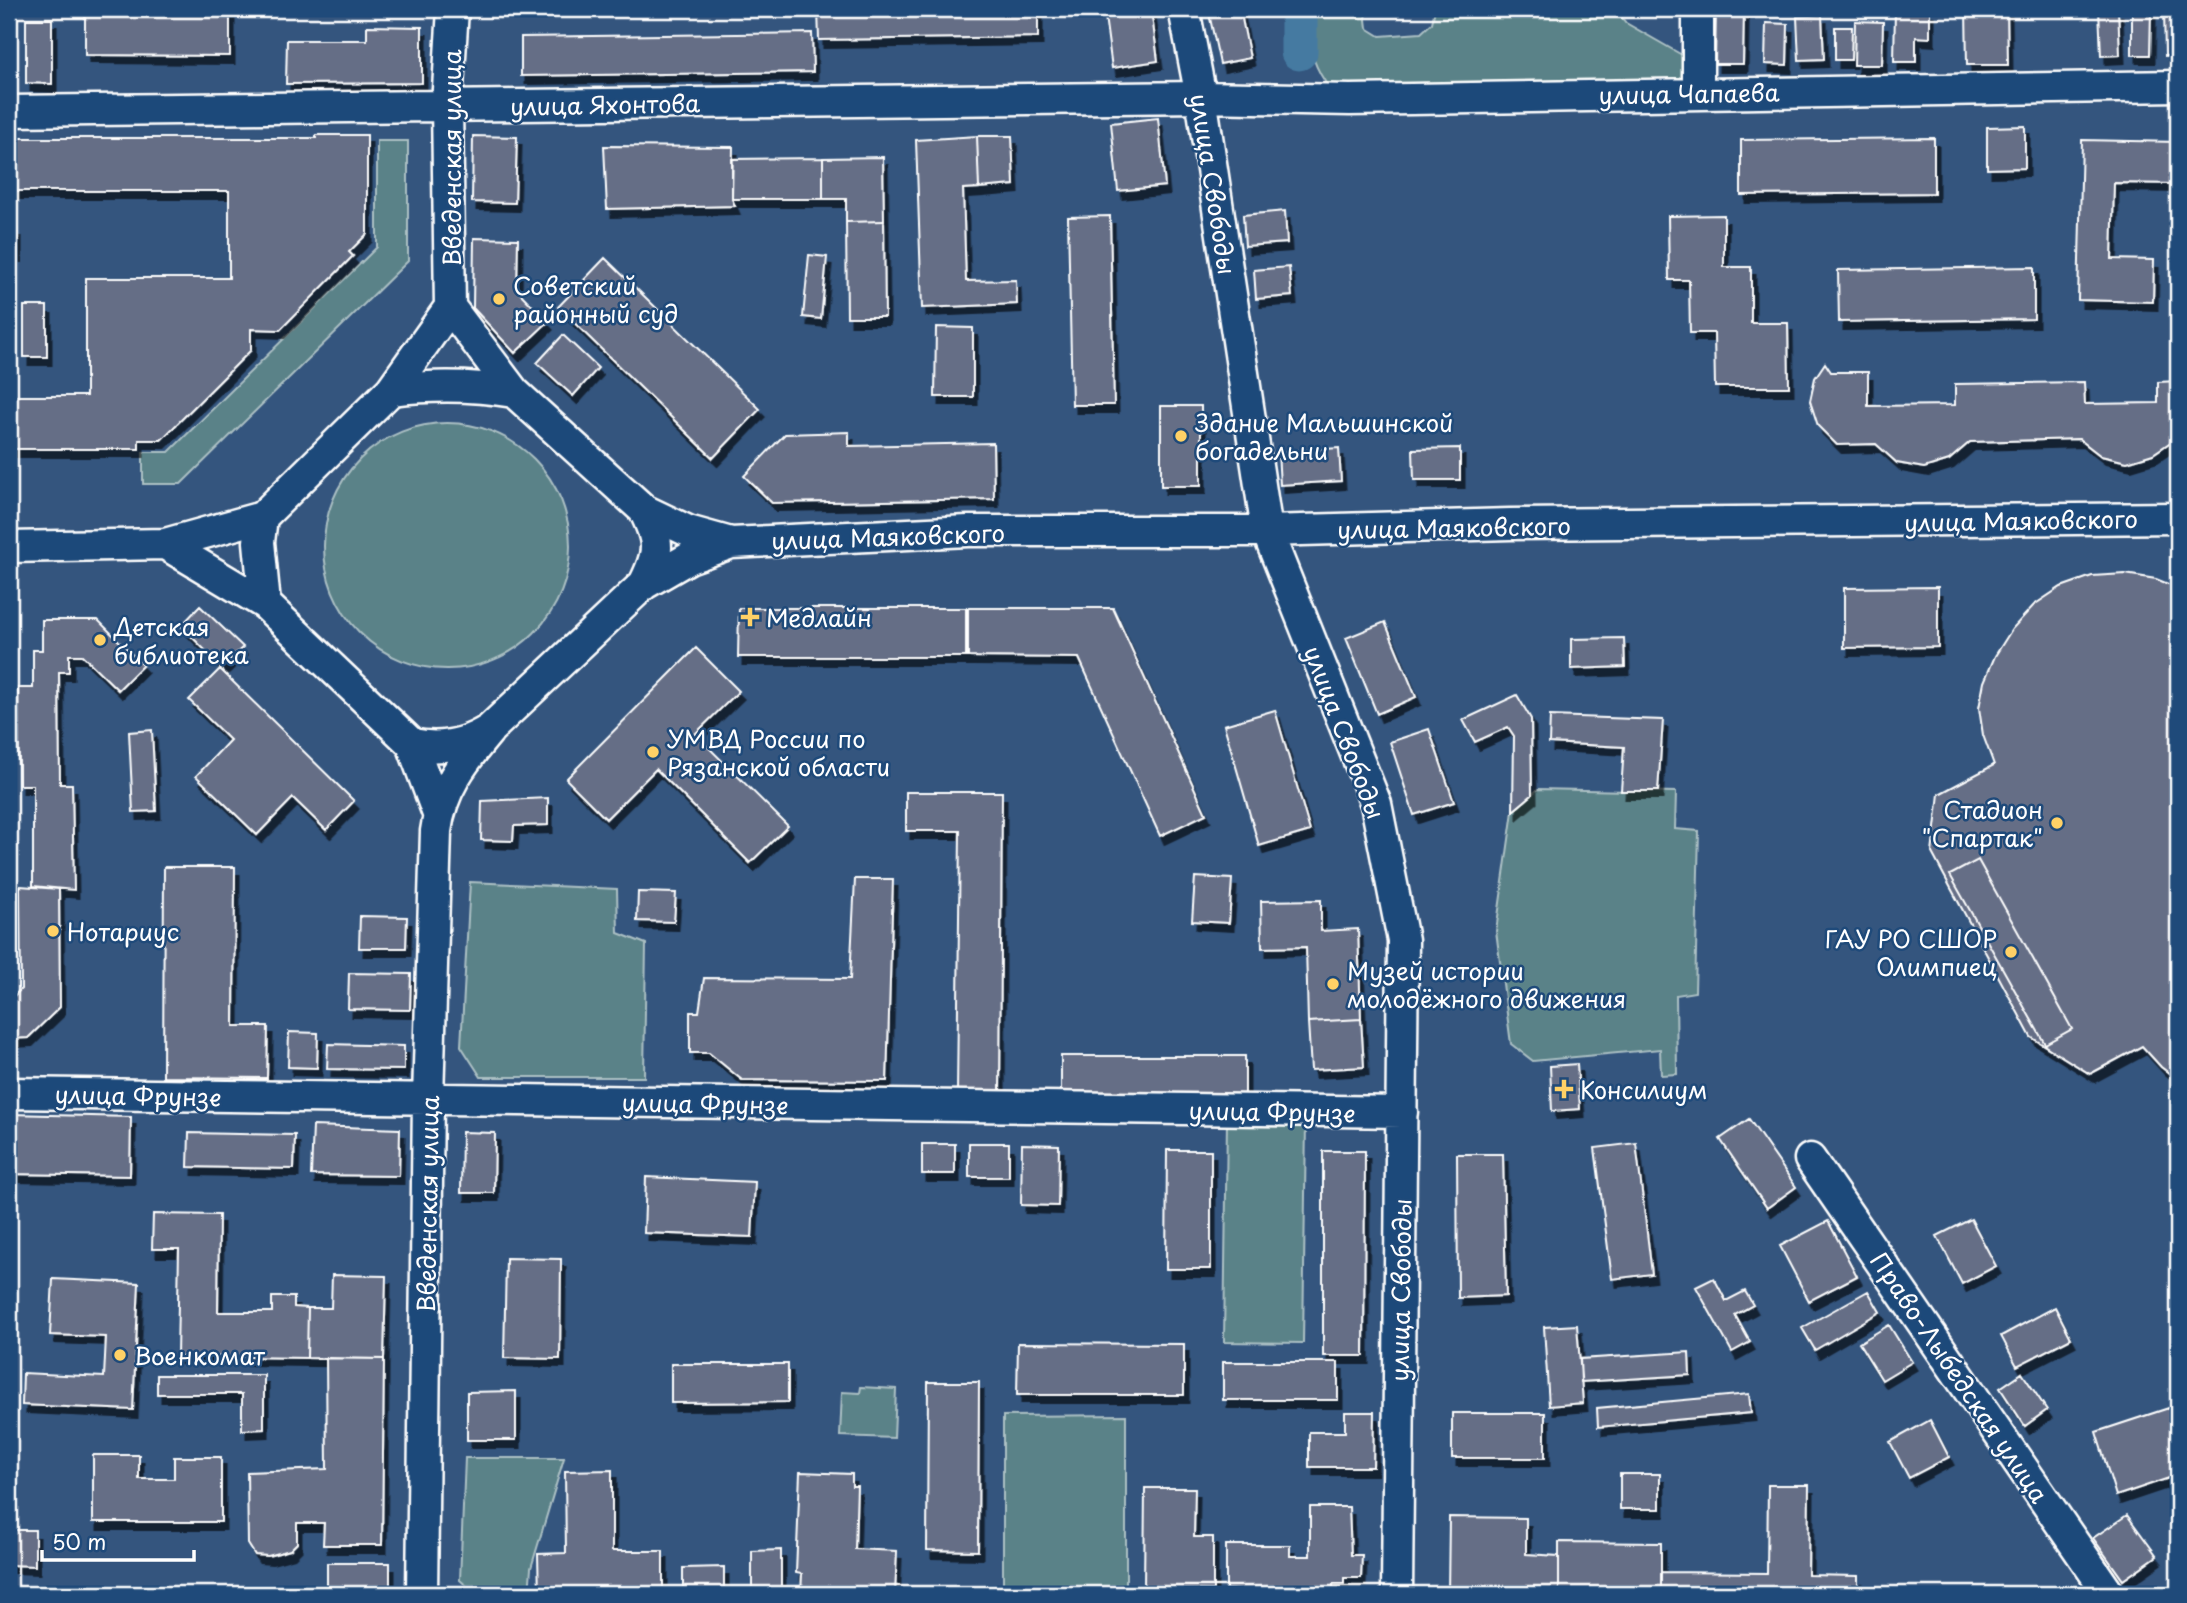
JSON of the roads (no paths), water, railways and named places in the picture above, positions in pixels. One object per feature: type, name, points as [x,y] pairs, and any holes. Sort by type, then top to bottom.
[{"type":"street","name":"Введенская улица","points":[[450,307],[447,106],[453,9]]},
{"type":"street","name":"улица Свободы","points":[[1184,9],[1201,97],[1267,531],[1376,804],[1403,940],[1397,1594]]},
{"type":"street","points":[[1698,9],[1698,92]]},
{"type":"street","name":"улица Чапаева","points":[[1201,97],[1350,100],[1698,92],[2178,86]]},
{"type":"street","name":"улица Яхонтова","points":[[9,111],[1201,97]]},
{"type":"street","points":[[9,547],[165,544],[262,517],[391,390],[450,307],[514,392],[643,510],[652,526],[657,547],[651,569],[643,584],[490,729],[472,741],[433,749],[412,744],[265,604],[165,544]]},
{"type":"street","points":[[391,390],[479,386],[514,392]]},
{"type":"street","name":"улица Маяковского","points":[[643,510],[688,531],[731,543]]},
{"type":"street","points":[[262,517],[259,542],[265,604]]},
{"type":"street","name":"улица Маяковского","points":[[643,584],[689,558],[731,543],[968,531],[1267,531],[1510,524],[2178,518]]},
{"type":"street","name":"Введенская улица","points":[[422,1594],[428,1099],[438,814],[456,770],[490,729]]},
{"type":"street","name":"Введенская улица","points":[[412,744],[438,814]]},
{"type":"street","name":"улица Фрунзе","points":[[9,1093],[1402,1112]]},
{"type":"street","name":"Право-Лыбедская улица","points":[[1810,1159],[2109,1594]]},
{"type":"waterway","points":[[1299,9],[1299,52]]},
{"type":"place","name":"Советский районный суд","points":[[499,299]]},
{"type":"place","name":"Здание Мальшинской богадельни","points":[[1181,436]]},
{"type":"place","name":"Медлайн","points":[[750,617]]},
{"type":"place","name":"Детская библиотека","points":[[100,640]]},
{"type":"place","name":"УМВД России по Рязанской области","points":[[653,752]]},
{"type":"place","name":"Стадион \"Спартак\"","points":[[2057,823]]},
{"type":"place","name":"Нотариус","points":[[53,931]]},
{"type":"place","name":"ГАУ РО СШОР Олимпиец","points":[[2011,952]]},
{"type":"place","name":"Музей истории молодёжного движения","points":[[1333,984]]},
{"type":"place","name":"Консилиум","points":[[1564,1089]]},
{"type":"place","name":"Военкомат","points":[[120,1355]]}]
